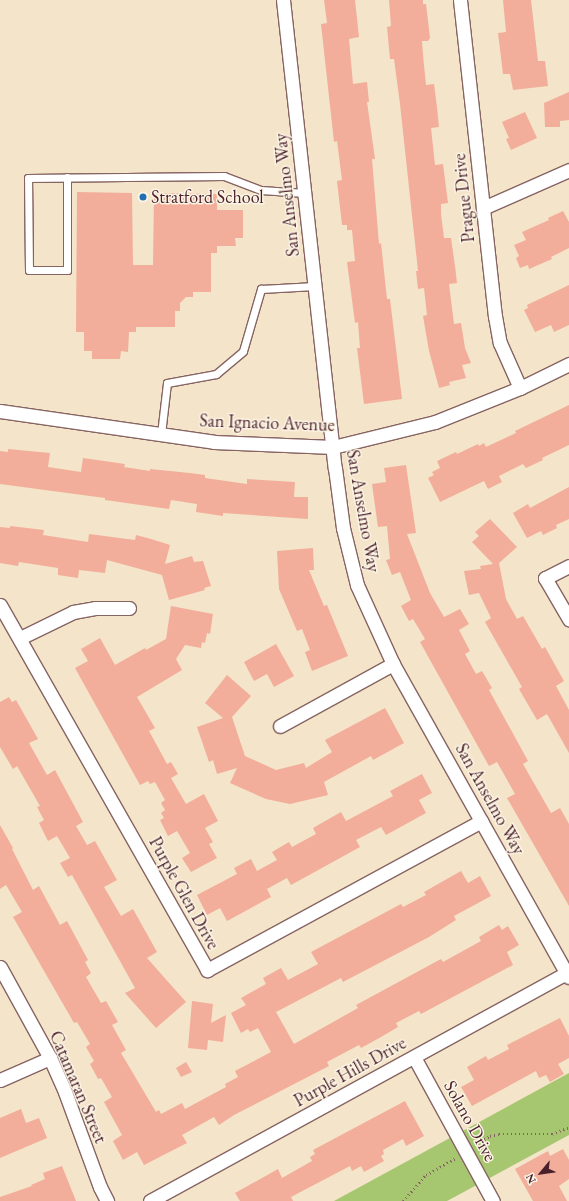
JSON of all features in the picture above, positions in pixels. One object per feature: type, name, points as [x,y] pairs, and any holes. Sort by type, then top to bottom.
[{"type":"street","name":"San Anselmo Way","points":[[283,0],[343,528],[358,585],[393,664],[568,975]]},
{"type":"street","name":"Prague Drive","points":[[460,0],[495,316],[500,343],[520,388]]},
{"type":"street","points":[[483,208],[569,170]]},
{"type":"street","name":"San Ignacio Avenue","points":[[0,411],[214,442],[333,447],[435,422],[520,388],[569,364]]},
{"type":"street","points":[[569,566],[545,578],[569,619]]},
{"type":"street","name":"Purple Glen Drive","points":[[0,605],[207,970],[481,821]]},
{"type":"street","points":[[20,638],[73,612],[96,608],[129,608]]},
{"type":"street","points":[[280,726],[393,664]]},
{"type":"street","name":"Catamaran Street","points":[[0,967],[50,1058],[65,1092],[100,1187],[107,1201]]},
{"type":"street","name":"Purple Hills Drive","points":[[150,1201],[568,975]]},
{"type":"street","name":"Solano Drive","points":[[414,1057],[493,1201]]},
{"type":"street","points":[[0,1080],[50,1058]]},
{"type":"lane","points":[[67,178],[67,270],[29,270],[28,178],[224,176],[261,190],[305,194]]},
{"type":"lane","points":[[161,434],[167,383],[216,374],[243,351],[261,289],[315,286]]},
{"type":"green space","points":[[569,1073],[569,1135],[447,1201],[334,1201]]},
{"type":"building","points":[[324,0],[355,0],[359,37],[349,39],[353,84],[367,82],[369,102],[367,102],[375,159],[372,159],[379,244],[381,243],[387,299],[390,299],[402,399],[364,404],[357,348],[360,348],[358,322],[355,323],[347,262],[355,261],[352,230],[347,230],[347,225],[342,225],[337,181],[342,180],[337,141],[334,142],[321,24],[327,23]]},
{"type":"building","points":[[389,0],[423,0],[423,4],[426,4],[430,38],[428,41],[422,41],[423,55],[426,85],[434,84],[437,107],[439,127],[431,128],[435,165],[443,164],[448,203],[441,204],[441,214],[444,238],[451,238],[455,266],[457,283],[449,284],[454,324],[461,323],[465,348],[471,363],[462,365],[466,378],[449,382],[450,385],[439,388],[429,351],[423,316],[427,315],[424,288],[418,289],[416,271],[418,271],[400,104],[394,59],[390,59],[387,27],[391,26]]},
{"type":"building","points":[[503,0],[531,0],[538,61],[545,61],[548,86],[513,90],[510,74],[503,74],[498,33],[506,32]]},
{"type":"building","points":[[569,92],[569,120],[560,121],[560,127],[545,127],[544,103]]},
{"type":"building","points":[[525,112],[537,138],[511,150],[506,139],[509,138],[502,122]]},
{"type":"building","points":[[77,192],[132,193],[133,265],[153,265],[154,193],[217,194],[217,210],[243,210],[243,238],[235,238],[236,246],[217,246],[217,253],[211,253],[211,292],[193,292],[193,297],[186,297],[180,303],[180,311],[175,311],[175,327],[136,327],[136,332],[129,332],[128,352],[121,351],[120,359],[92,359],[92,351],[84,351],[84,332],[76,332]]},
{"type":"building","points":[[563,211],[569,222],[569,248],[551,257],[552,259],[529,269],[528,265],[520,268],[516,258],[519,256],[514,245],[526,240],[522,232],[549,220],[548,218]]},
{"type":"building","points":[[569,285],[569,325],[554,332],[551,325],[535,332],[524,310],[528,308],[527,305]]},
{"type":"building","points":[[569,405],[569,445],[542,458],[543,460],[526,468],[523,464],[499,476],[502,482],[488,489],[484,481],[440,502],[428,478],[434,475],[432,472],[440,468],[437,461],[478,444],[479,446],[484,443],[486,447]]},
{"type":"building","points":[[8,449],[50,453],[48,467],[81,472],[83,458],[125,464],[124,467],[150,471],[150,469],[205,475],[205,478],[247,484],[247,479],[295,482],[294,497],[308,497],[308,519],[223,513],[223,516],[196,512],[197,504],[171,500],[169,509],[105,500],[105,498],[0,484],[0,451],[8,452]]},
{"type":"building","points":[[406,465],[416,533],[407,534],[430,593],[444,617],[460,609],[469,624],[459,630],[470,651],[465,654],[476,674],[482,671],[492,688],[489,690],[528,761],[523,764],[551,813],[560,808],[569,824],[569,906],[507,798],[515,794],[497,762],[489,766],[420,642],[425,639],[413,619],[409,621],[401,606],[411,600],[400,572],[392,575],[386,560],[390,559],[387,526],[378,527],[372,484],[386,482],[384,468]]},
{"type":"building","points":[[569,487],[569,519],[556,525],[557,528],[543,535],[541,531],[527,538],[513,513],[528,504],[530,508]]},
{"type":"building","points":[[490,519],[517,547],[499,563],[506,599],[517,619],[523,616],[542,649],[545,647],[564,681],[556,686],[569,710],[569,753],[547,714],[537,720],[519,689],[522,687],[485,622],[491,618],[479,593],[469,595],[464,571],[481,569],[480,566],[493,564],[472,542],[479,536],[475,532]]},
{"type":"building","points":[[10,526],[44,530],[43,535],[88,542],[89,534],[135,540],[136,535],[151,539],[170,545],[165,564],[192,556],[194,562],[203,561],[211,586],[204,588],[205,590],[169,600],[162,575],[107,560],[105,573],[79,570],[78,578],[58,575],[58,568],[19,562],[18,566],[0,563],[0,527],[10,528]]},
{"type":"building","points":[[313,548],[314,570],[309,570],[324,606],[327,605],[348,656],[312,671],[305,652],[310,650],[302,629],[297,631],[279,589],[277,551]]},
{"type":"building","points":[[171,606],[213,614],[210,634],[207,633],[205,643],[202,642],[201,648],[185,645],[176,659],[182,670],[137,697],[155,728],[149,731],[167,764],[171,762],[178,774],[171,778],[186,804],[204,794],[218,821],[205,828],[213,842],[209,844],[217,858],[191,872],[182,858],[190,853],[177,831],[168,836],[160,820],[164,818],[161,813],[165,810],[161,803],[165,800],[155,782],[150,784],[148,781],[140,785],[75,668],[88,661],[81,649],[100,638],[115,665],[145,648],[146,650],[166,639]]},
{"type":"building","points":[[276,644],[294,676],[274,687],[267,674],[254,681],[244,662]]},
{"type":"building","points":[[227,675],[251,696],[232,717],[245,756],[276,770],[304,763],[306,768],[332,752],[325,740],[385,708],[404,743],[373,760],[371,756],[324,782],[328,795],[290,804],[266,799],[230,783],[237,768],[217,774],[213,760],[209,762],[197,727],[223,718],[205,703]]},
{"type":"building","points":[[9,697],[12,702],[16,700],[38,739],[29,743],[47,775],[55,770],[83,822],[76,826],[87,845],[95,841],[117,880],[104,887],[121,916],[133,909],[157,952],[147,958],[186,1002],[156,1028],[125,993],[135,988],[72,875],[68,877],[60,863],[70,858],[57,836],[48,841],[39,823],[44,820],[37,807],[40,806],[17,766],[13,769],[0,747],[0,702]]},
{"type":"building","points":[[422,774],[432,793],[419,800],[426,813],[386,835],[381,827],[356,840],[360,847],[291,885],[287,878],[267,889],[271,897],[227,921],[220,908],[207,915],[197,895],[237,874],[234,868],[251,859],[257,871],[277,860],[272,852],[289,842],[292,847],[316,834],[313,828],[341,812],[346,821],[393,796],[390,791]]},
{"type":"building","points":[[0,825],[33,890],[39,886],[60,925],[67,921],[88,960],[85,962],[91,973],[86,977],[101,1003],[106,1001],[118,1022],[112,1025],[126,1050],[121,1053],[156,1112],[159,1110],[161,1114],[182,1103],[185,1109],[226,1087],[225,1084],[238,1077],[235,1071],[271,1052],[258,1028],[250,1032],[248,1029],[241,1033],[231,1013],[246,1005],[241,998],[266,984],[263,978],[281,968],[288,980],[318,964],[311,952],[401,904],[403,907],[426,895],[424,892],[461,871],[468,883],[480,876],[491,896],[454,916],[456,920],[429,937],[343,982],[341,978],[276,1012],[294,1044],[358,1008],[356,1005],[441,959],[443,962],[481,941],[479,937],[499,925],[502,930],[508,926],[519,945],[507,952],[513,965],[421,1014],[419,1011],[396,1023],[398,1027],[381,1037],[361,1048],[359,1045],[327,1062],[329,1066],[234,1115],[219,1125],[214,1117],[182,1135],[187,1143],[144,1165],[137,1152],[123,1160],[113,1141],[122,1135],[104,1102],[112,1097],[101,1078],[98,1079],[90,1064],[94,1061],[86,1047],[90,1044],[77,1022],[74,1023],[13,917],[22,912],[6,885],[0,889]]},
{"type":"building","points":[[192,1001],[213,1004],[211,1023],[226,1015],[223,1042],[208,1040],[207,1050],[188,1048]]},
{"type":"building","points":[[560,1018],[569,1036],[569,1058],[558,1064],[564,1074],[550,1082],[546,1075],[539,1078],[536,1071],[472,1106],[461,1087],[474,1080],[467,1067],[486,1056],[488,1060],[509,1049],[507,1045]]},
{"type":"building","points":[[186,1062],[192,1072],[181,1077],[176,1068]]},
{"type":"building","points":[[405,1101],[424,1136],[406,1146],[403,1139],[383,1150],[384,1154],[381,1156],[384,1161],[364,1172],[361,1166],[352,1171],[350,1166],[291,1197],[293,1201],[240,1201],[235,1193],[278,1169],[282,1178],[312,1161],[310,1157],[315,1154],[313,1150]]},
{"type":"building","points":[[21,1109],[26,1123],[39,1118],[47,1138],[0,1158],[0,1118]]},
{"type":"building","points":[[563,1149],[569,1160],[569,1179],[559,1186],[567,1201],[533,1201],[515,1169],[548,1151],[550,1156]]},
{"type":"building","points":[[62,1166],[76,1201],[0,1201],[0,1197],[32,1186],[31,1185],[45,1179],[43,1173]]},
{"type":"place","name":"Stratford School","points":[[143,197]]}]
